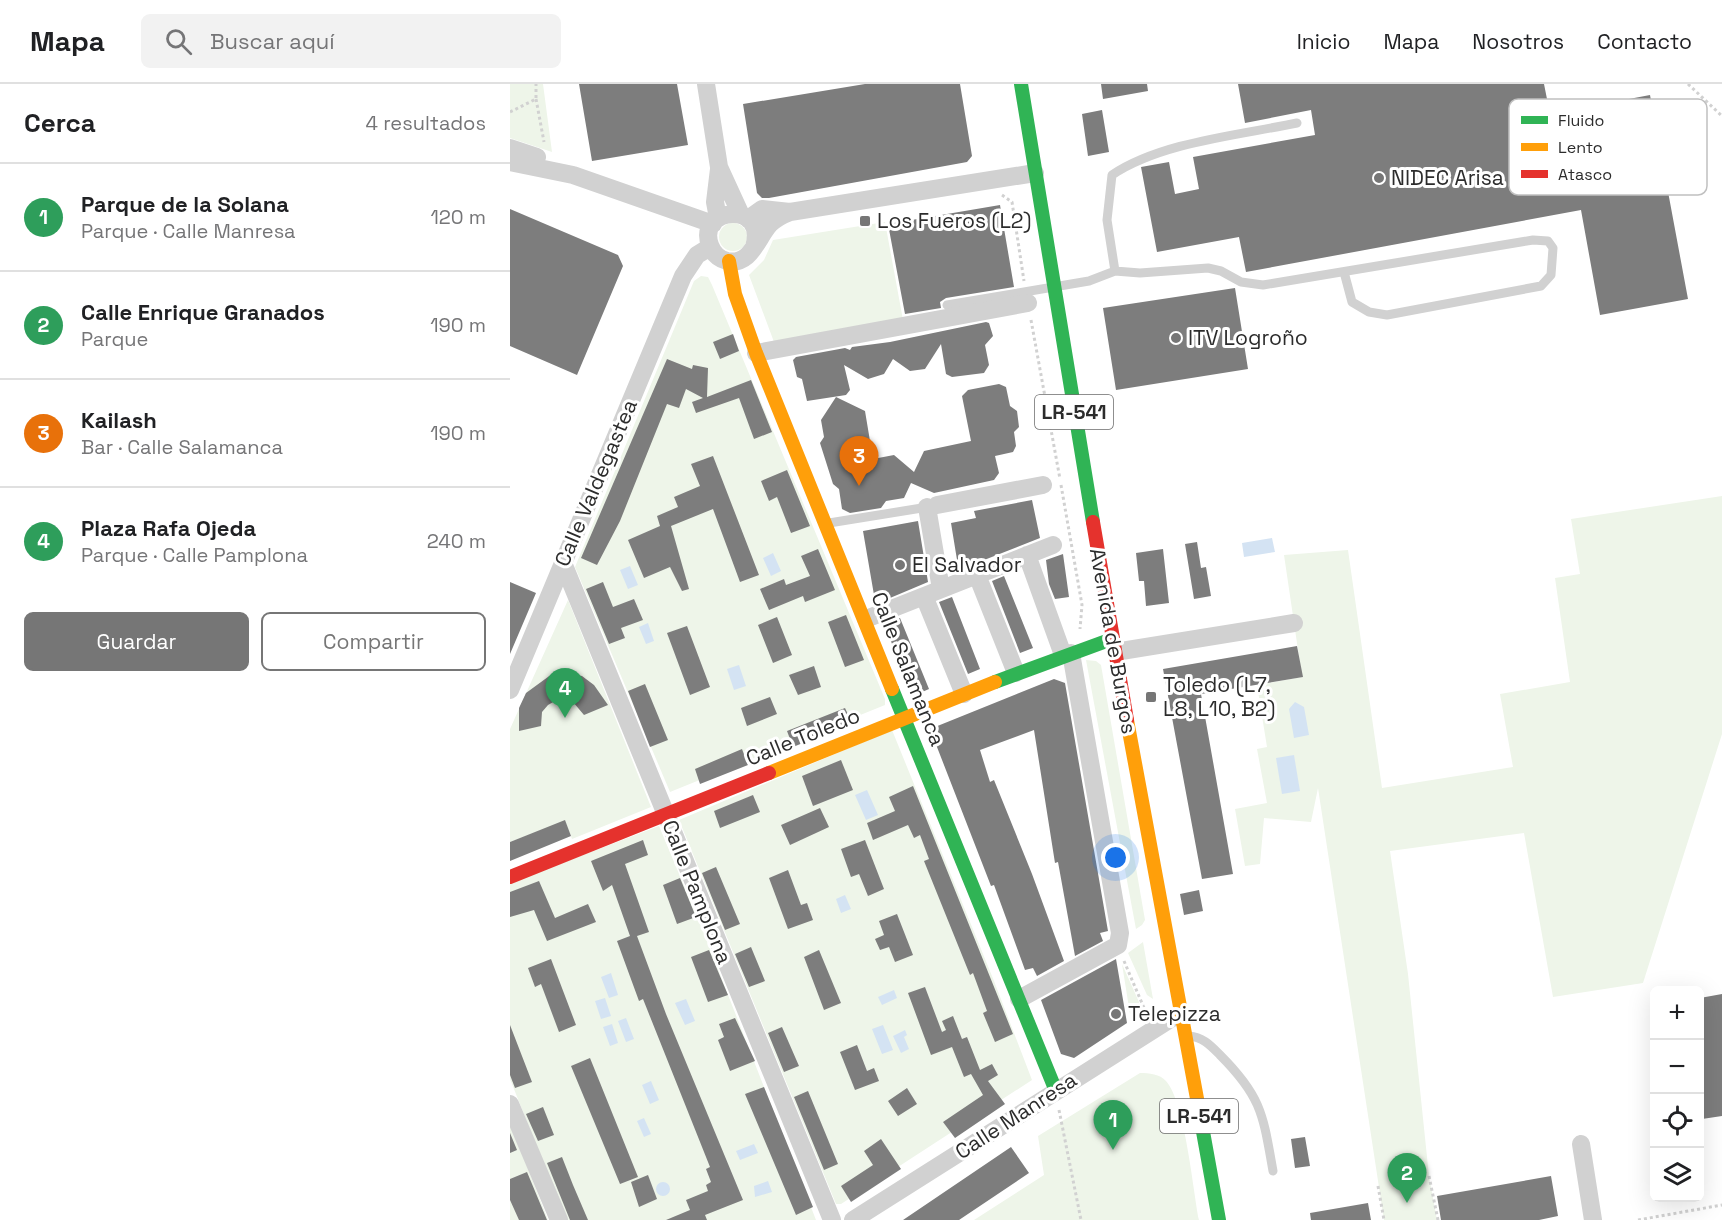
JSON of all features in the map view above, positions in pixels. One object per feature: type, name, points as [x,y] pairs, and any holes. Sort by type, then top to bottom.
[{"type":"street","points":[[706,84],[719,167],[715,202],[717,241]]},
{"type":"street","name":"Avenida de Burgos","points":[[1021,84],[1114,645],[1219,1220]]},
{"type":"street","points":[[510,148],[548,161],[573,175]]},
{"type":"street","points":[[510,162],[573,175],[671,209],[744,259],[770,224],[790,212]]},
{"type":"street","points":[[719,167],[744,217],[756,232],[754,247]]},
{"type":"street","points":[[717,241],[725,214],[744,217],[762,209],[790,212],[1035,173]]},
{"type":"street","name":"Calle Valdegastea","points":[[510,690],[683,276],[701,264],[717,241]]},
{"type":"street","name":"Calle Salamanca","points":[[717,241],[756,353],[907,719],[1056,1090]]},
{"type":"street","points":[[756,353],[1027,297]]},
{"type":"street","points":[[941,589],[932,506],[1052,483]]},
{"type":"street","points":[[866,619],[1053,545]]},
{"type":"street","points":[[1018,999],[1118,945],[1120,933],[1072,652],[1027,555]]},
{"type":"street","name":"Calle Pamplona","points":[[563,563],[832,1220]]},
{"type":"street","points":[[977,575],[1016,673]]},
{"type":"street","points":[[924,596],[964,694]]},
{"type":"street","points":[[1114,645],[1294,623]]},
{"type":"street","name":"Calle Toledo","points":[[510,877],[907,719],[1016,673],[1072,652],[1114,645]]},
{"type":"street","name":"Calle Manresa","points":[[853,1220],[1180,1012]]},
{"type":"street","points":[[510,1104],[559,1220]]},
{"type":"street","points":[[1581,1144],[1593,1220]]},
{"type":"street","name":"Avenida de Burgos","points":[[1214,1196],[1231,1220]]},
{"type":"lane","points":[[1115,271],[1107,220],[1112,175],[1129,164],[1186,146],[1298,123]]},
{"type":"lane","points":[[947,305],[1027,297],[1054,286],[1089,281],[1115,271],[1140,273],[1208,268],[1221,271],[1241,282],[1263,285],[1533,240],[1548,241],[1553,248],[1551,275],[1541,286],[1387,315],[1369,312],[1352,302],[1344,272]]},
{"type":"lane","points":[[826,524],[932,506]]},
{"type":"lane","points":[[1184,1036],[1198,1037],[1211,1046],[1243,1079],[1258,1102],[1273,1171]]},
{"type":"path","points":[[536,84],[536,99],[548,161]]},
{"type":"path","points":[[1688,84],[1704,99]]},
{"type":"path","points":[[510,112],[536,99]]},
{"type":"path","points":[[1707,102],[1722,116]]},
{"type":"path","points":[[998,178],[1001,195],[1012,202],[1052,483],[1082,605],[1072,652]]},
{"type":"path","points":[[1118,945],[1153,1028]]},
{"type":"path","points":[[1056,1090],[1081,1220]]},
{"type":"path","points":[[1429,1176],[1438,1220]]},
{"type":"path","points":[[1378,1186],[1384,1220]]},
{"type":"path","points":[[1638,1220],[1722,1205]]},
{"type":"shaded area","points":[[510,84],[543,84],[552,152],[510,138]]},
{"type":"shaded area","points":[[885,222],[903,320],[774,342],[749,275],[764,260],[773,240]]},
{"type":"shaded area","points":[[733,223],[743,227],[747,237],[743,247],[733,251],[723,247],[719,237],[723,227]]},
{"type":"shaded area","points":[[701,276],[708,277],[712,285],[885,699],[885,705],[670,792],[575,567],[694,281]]},
{"type":"shaded area","points":[[1722,496],[1722,734],[1643,983],[1553,997],[1524,833],[1390,851],[1408,974],[1429,1176],[1437,1220],[1384,1220],[1318,788],[1311,822],[1264,818],[1260,864],[1245,866],[1235,809],[1267,803],[1257,749],[1267,747],[1257,685],[1302,677],[1284,555],[1348,550],[1382,788],[1513,767],[1500,694],[1570,682],[1555,578],[1580,574],[1571,519]]},
{"type":"shaded area","points":[[568,600],[651,807],[572,839],[565,821],[510,842],[510,729]]},
{"type":"shaded area","points":[[1086,660],[1096,661],[1101,665],[1145,920],[1136,929]]},
{"type":"shaded area","points":[[892,730],[1032,1080],[841,1204],[836,1204],[679,820]]},
{"type":"shaded area","points":[[659,826],[705,936],[816,1220],[566,1220],[510,1079],[510,883]]},
{"type":"shaded area","points":[[1143,942],[1153,999],[1147,995],[1128,953]]},
{"type":"shaded area","points":[[1122,964],[1139,1002],[1138,1010],[1130,1014]]},
{"type":"shaded area","points":[[1140,1073],[1161,1077],[1173,1092],[1183,1126],[1199,1220],[974,1220],[1044,1175],[1038,1136]]},
{"type":"shaded area","points":[[510,1123],[548,1220],[510,1220]]},
{"type":"water","points":[[1272,538],[1275,552],[1244,557],[1242,543]]},
{"type":"water","points":[[773,553],[781,571],[771,576],[763,558]]},
{"type":"water","points":[[630,566],[638,585],[628,589],[620,570]]},
{"type":"water","points":[[648,623],[654,641],[646,644],[639,627]]},
{"type":"water","points":[[739,665],[746,686],[734,690],[727,669]]},
{"type":"water","points":[[1295,702],[1304,707],[1309,735],[1294,738],[1289,709]]},
{"type":"water","points":[[1294,755],[1300,791],[1282,794],[1276,758]]},
{"type":"water","points":[[867,790],[878,815],[866,820],[855,795]]},
{"type":"water","points":[[845,895],[851,909],[841,913],[836,899]]},
{"type":"water","points":[[611,973],[618,995],[609,998],[601,977]]},
{"type":"water","points":[[894,990],[897,998],[882,1005],[878,997]]},
{"type":"water","points":[[605,998],[611,1016],[601,1019],[595,1001]]},
{"type":"water","points":[[686,999],[695,1021],[685,1025],[675,1003]]},
{"type":"water","points":[[626,1018],[634,1039],[626,1042],[618,1021]]},
{"type":"water","points":[[612,1024],[618,1043],[610,1046],[603,1027]]},
{"type":"water","points":[[883,1025],[893,1050],[882,1054],[872,1029]]},
{"type":"water","points":[[905,1030],[907,1035],[904,1037],[909,1049],[901,1053],[893,1036]]},
{"type":"water","points":[[651,1081],[659,1100],[650,1104],[642,1085]]},
{"type":"water","points":[[644,1118],[651,1134],[644,1137],[637,1121]]},
{"type":"water","points":[[754,1144],[758,1153],[740,1160],[736,1151]]},
{"type":"water","points":[[768,1181],[772,1192],[755,1197],[754,1186]]},
{"type":"water","points":[[660,1182],[666,1182],[670,1189],[666,1196],[660,1196],[656,1192],[656,1186]]},
{"type":"building","points":[[579,84],[677,84],[688,145],[592,161]]},
{"type":"building","points":[[865,84],[960,84],[972,156],[967,162],[762,198],[757,193],[743,104]]},
{"type":"building","points":[[1101,84],[1147,84],[1148,91],[1103,99]]},
{"type":"building","name":"NIDEC Arisa","points":[[1238,84],[1544,84],[1547,99],[1509,99],[1509,195],[1669,195],[1688,299],[1600,315],[1581,210],[1246,272],[1239,237],[1157,252],[1141,167],[1169,162],[1175,194],[1199,189],[1193,157],[1315,135],[1311,110],[1245,123]]},
{"type":"building","name":"NIDEC Arisa","points":[[1650,95],[1651,99],[1629,99]]},
{"type":"building","points":[[1102,110],[1109,152],[1088,156],[1082,114]]},
{"type":"building","points":[[1000,205],[1014,287],[946,298],[940,302],[941,308],[905,314],[888,224]]},
{"type":"building","points":[[510,209],[618,255],[623,266],[577,375],[510,346]]},
{"type":"building","name":"ITV Logroño","points":[[1235,288],[1248,369],[1116,390],[1103,308]]},
{"type":"building","points":[[989,323],[993,336],[985,345],[989,365],[984,373],[952,377],[946,374],[941,344],[925,369],[910,371],[893,359],[884,374],[868,379],[844,365],[850,390],[846,395],[807,401],[802,379],[797,377],[793,360],[796,357],[845,348],[850,350],[852,347],[890,342]]},
{"type":"building","points":[[733,334],[739,351],[720,359],[713,342]]},
{"type":"building","points":[[667,359],[692,369],[693,365],[708,368],[707,397],[751,380],[772,432],[754,439],[739,398],[696,413],[692,402],[703,398],[686,389],[679,408],[667,404],[620,521],[597,565],[581,558]]},
{"type":"building","points":[[999,384],[1006,387],[1010,406],[1017,411],[1019,427],[1014,432],[1016,446],[1013,452],[995,456],[999,473],[994,480],[934,493],[911,483],[904,498],[886,501],[881,508],[850,513],[842,509],[839,489],[833,484],[820,443],[824,437],[821,420],[836,397],[865,411],[873,459],[894,455],[914,472],[924,451],[971,441],[962,396],[968,390]]},
{"type":"building","points":[[713,456],[759,575],[740,582],[713,509],[671,526],[689,589],[682,591],[670,567],[644,578],[628,540],[660,526],[657,516],[678,507],[674,497],[700,486],[691,464]]},
{"type":"building","points":[[787,470],[810,526],[791,533],[777,497],[769,501],[761,481]]},
{"type":"building","points":[[1032,500],[1040,538],[979,562],[958,566],[951,523],[976,518],[974,511]]},
{"type":"building","name":"El Salvador","points":[[918,521],[928,582],[890,598],[888,592],[874,595],[863,531]]},
{"type":"building","points":[[1197,542],[1201,568],[1206,567],[1211,596],[1194,599],[1185,544]]},
{"type":"building","points":[[818,549],[835,590],[805,602],[803,596],[769,610],[760,589],[784,579],[786,585],[810,576],[801,556]]},
{"type":"building","points":[[1163,549],[1169,603],[1146,606],[1144,581],[1139,581],[1136,553]]},
{"type":"building","points":[[1063,554],[1069,597],[1055,599],[1049,584],[1046,560]]},
{"type":"building","points":[[1004,576],[1033,648],[1020,653],[992,581]]},
{"type":"building","points":[[510,582],[536,593],[510,654]]},
{"type":"building","points":[[603,582],[613,607],[634,599],[643,620],[621,628],[625,638],[609,644],[586,589]]},
{"type":"building","points":[[952,597],[980,669],[968,674],[939,602]]},
{"type":"building","points":[[846,615],[864,660],[845,667],[828,622]]},
{"type":"building","points":[[777,617],[792,655],[773,663],[758,625]]},
{"type":"building","points":[[900,618],[929,689],[913,696],[884,624]]},
{"type":"building","points":[[687,626],[710,687],[690,695],[667,633]]},
{"type":"building","points":[[1297,646],[1303,677],[1201,694],[1233,874],[1202,879],[1163,669]]},
{"type":"building","points":[[814,666],[821,687],[798,695],[789,675]]},
{"type":"building","points":[[566,673],[582,676],[594,685],[608,705],[584,715],[573,702],[555,701],[542,712],[541,726],[519,731],[519,708],[526,693],[552,674]]},
{"type":"building","points":[[1054,679],[1065,683],[1108,931],[1100,933],[1103,941],[1075,956],[1058,862],[1055,863],[1034,730],[980,750],[990,782],[994,780],[1064,961],[1037,976],[1033,968],[1025,970],[994,885],[991,886],[930,729]]},
{"type":"building","points":[[645,684],[668,740],[650,747],[628,691]]},
{"type":"building","points":[[770,697],[777,714],[747,726],[741,708]]},
{"type":"building","points":[[845,708],[852,723],[793,747],[787,731]]},
{"type":"building","points":[[742,749],[748,765],[700,784],[695,769]]},
{"type":"building","points":[[841,760],[853,790],[813,806],[802,776]]},
{"type":"building","points":[[913,786],[1013,1034],[995,1042],[983,1013],[987,1011],[973,973],[970,975],[924,861],[929,859],[920,835],[914,838],[908,825],[873,840],[867,823],[895,811],[889,797]]},
{"type":"building","points":[[753,795],[760,812],[720,828],[714,811]]},
{"type":"building","points":[[820,808],[829,827],[790,845],[781,825]]},
{"type":"building","points":[[565,820],[571,836],[510,861],[510,842]]},
{"type":"building","points":[[643,840],[648,855],[625,864],[649,932],[637,936],[666,1014],[743,1200],[705,1215],[707,1220],[666,1220],[690,1210],[686,1200],[708,1191],[706,1185],[711,1182],[706,1169],[710,1167],[643,999],[639,1001],[617,941],[630,936],[612,885],[603,891],[591,861]]},
{"type":"building","points":[[865,840],[884,889],[868,896],[859,874],[851,877],[841,849]]},
{"type":"building","points":[[716,867],[740,924],[725,930],[702,873]]},
{"type":"building","points":[[788,870],[801,905],[807,903],[813,920],[788,929],[769,878]]},
{"type":"building","points":[[680,878],[696,917],[677,924],[663,885]]},
{"type":"building","points":[[539,881],[555,918],[588,904],[596,922],[547,941],[534,910],[510,917],[510,892]]},
{"type":"building","points":[[1199,890],[1203,911],[1184,915],[1180,894]]},
{"type":"building","points":[[897,914],[913,955],[895,962],[889,947],[880,950],[875,939],[884,935],[879,921]]},
{"type":"building","points":[[751,947],[765,981],[749,987],[735,954]]},
{"type":"building","points":[[709,950],[728,995],[708,1002],[691,957]]},
{"type":"building","points":[[819,950],[841,1003],[824,1010],[804,957]]},
{"type":"building","points":[[551,959],[576,1025],[559,1032],[541,984],[535,987],[528,968]]},
{"type":"building","points":[[1116,959],[1127,1023],[1074,1058],[1061,1054],[1041,1000]]},
{"type":"building","points":[[925,987],[942,1032],[946,1030],[942,1021],[953,1016],[962,1039],[967,1037],[980,1070],[992,1064],[998,1075],[988,1081],[1005,1104],[955,1138],[943,1122],[983,1095],[971,1074],[964,1077],[952,1047],[931,1055],[908,993]]},
{"type":"building","points":[[1722,994],[1722,1116],[1704,1119],[1704,1040],[1704,997]]},
{"type":"building","points":[[735,1018],[755,1061],[730,1071],[718,1040],[724,1037],[719,1024]]},
{"type":"building","points":[[510,1025],[532,1082],[515,1088],[510,1075]]},
{"type":"building","points":[[782,1027],[799,1066],[784,1072],[768,1033]]},
{"type":"building","points":[[857,1045],[867,1071],[874,1068],[879,1081],[855,1090],[840,1052]]},
{"type":"building","points":[[590,1058],[638,1177],[620,1184],[571,1066]]},
{"type":"building","points":[[764,1087],[813,1207],[796,1215],[745,1094]]},
{"type":"building","points":[[907,1088],[917,1104],[898,1116],[888,1101]]},
{"type":"building","points":[[808,1091],[838,1164],[824,1170],[794,1097]]},
{"type":"building","points":[[543,1107],[554,1135],[538,1141],[526,1114]]},
{"type":"building","points":[[510,1133],[517,1150],[510,1153]]},
{"type":"building","points":[[1305,1137],[1310,1166],[1295,1168],[1291,1139]]},
{"type":"building","points":[[881,1139],[901,1169],[851,1202],[841,1186],[873,1165],[864,1151]]},
{"type":"building","points":[[1011,1147],[1029,1173],[959,1220],[903,1220]]},
{"type":"building","points":[[562,1157],[588,1220],[570,1220],[547,1163]]},
{"type":"building","points":[[527,1172],[547,1220],[519,1220],[510,1200],[510,1179]]},
{"type":"building","points":[[648,1175],[657,1199],[639,1207],[631,1182]]},
{"type":"building","points":[[1551,1176],[1558,1216],[1539,1220],[1441,1220],[1437,1196]]},
{"type":"building","points":[[1368,1203],[1371,1220],[1311,1220],[1310,1213]]},
{"type":"traffic: fast","points":[[1021,84],[1093,522]]},
{"type":"traffic: fast","points":[[995,682],[1112,639]]},
{"type":"traffic: fast","points":[[892,689],[1056,1091]]},
{"type":"traffic: fast","points":[[1198,1104],[1219,1220]]},
{"type":"traffic: slow","points":[[729,261],[735,294],[756,353],[892,689]]},
{"type":"traffic: slow","points":[[769,773],[995,682]]},
{"type":"traffic: slow","points":[[1127,720],[1198,1104]]},
{"type":"traffic: jam","points":[[1093,522],[1127,720]]},
{"type":"traffic: jam","points":[[510,877],[769,773]]},
{"type":"place","name":"NIDEC Arisa","points":[[1379,178]]},
{"type":"place","name":"Los Fueros (L2)","points":[[865,221]]},
{"type":"place","name":"ITV Logroño","points":[[1176,338]]},
{"type":"place","name":"Kailash","points":[[859,486]]},
{"type":"place","name":"El Salvador","points":[[900,565]]},
{"type":"place","name":"Toledo (L7, L8, L10, B2)","points":[[1151,697]]},
{"type":"place","name":"Plaza Rafa Ojeda","points":[[565,718]]},
{"type":"place","name":"Telepizza","points":[[1116,1014]]},
{"type":"place","name":"Parque de la Solana","points":[[1113,1150]]},
{"type":"place","name":"Calle Enrique Granados","points":[[1407,1203]]}]
